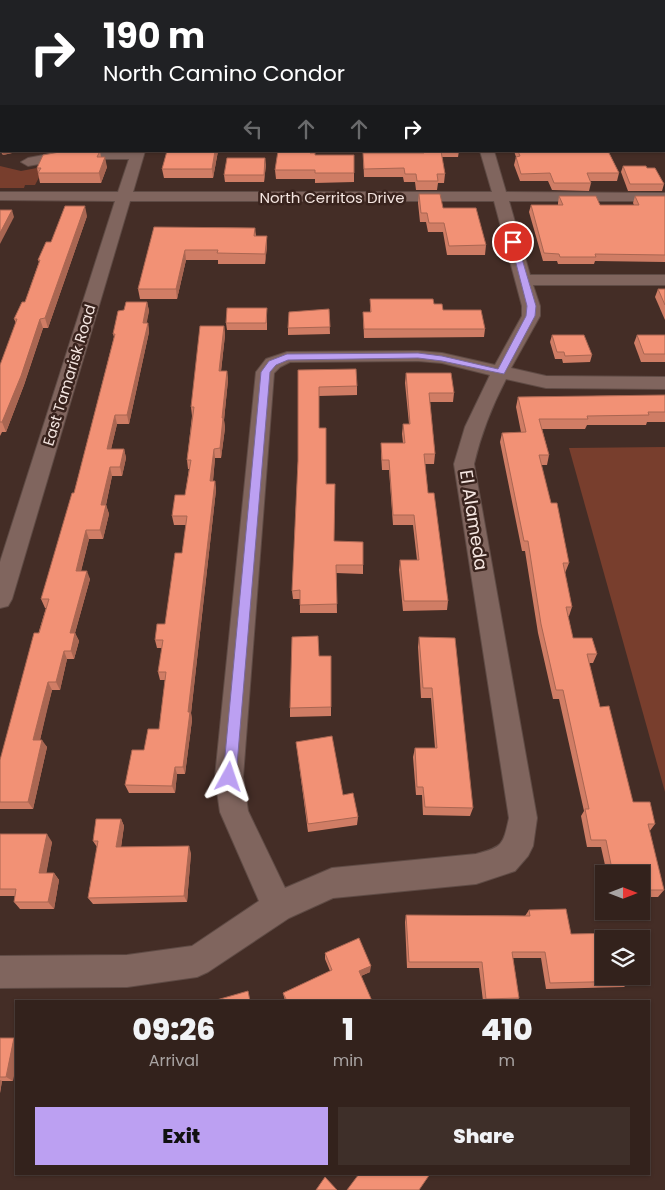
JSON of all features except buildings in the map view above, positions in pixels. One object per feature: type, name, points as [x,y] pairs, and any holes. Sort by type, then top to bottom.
[{"type":"street","name":"El Alameda","points":[[486,152],[532,306],[531,316],[500,372],[468,443],[464,464],[523,818],[518,846]]},
{"type":"street","points":[[28,162],[67,155],[138,153]]},
{"type":"street","name":"East Tamarisk Road","points":[[0,599],[138,153]]},
{"type":"street","name":"North Cerritos Drive","points":[[0,196],[665,197]]},
{"type":"street","points":[[525,280],[665,280]]},
{"type":"street","points":[[278,907],[234,812],[229,777],[265,372],[272,363],[287,357],[418,356],[442,358],[546,382],[665,383]]},
{"type":"street","points":[[0,972],[127,971],[197,961],[278,907],[332,883],[476,870],[504,861],[518,846]]},
{"type":"shaded area","points":[[0,166],[21,171],[42,167],[43,170],[35,185],[25,185],[24,188],[0,188]]},
{"type":"shaded area","points":[[665,447],[665,792],[569,448]]},
{"type":"route","points":[[229,777],[265,372],[272,363],[287,357],[418,356],[442,358],[500,372],[531,316],[532,306],[513,242]]}]
